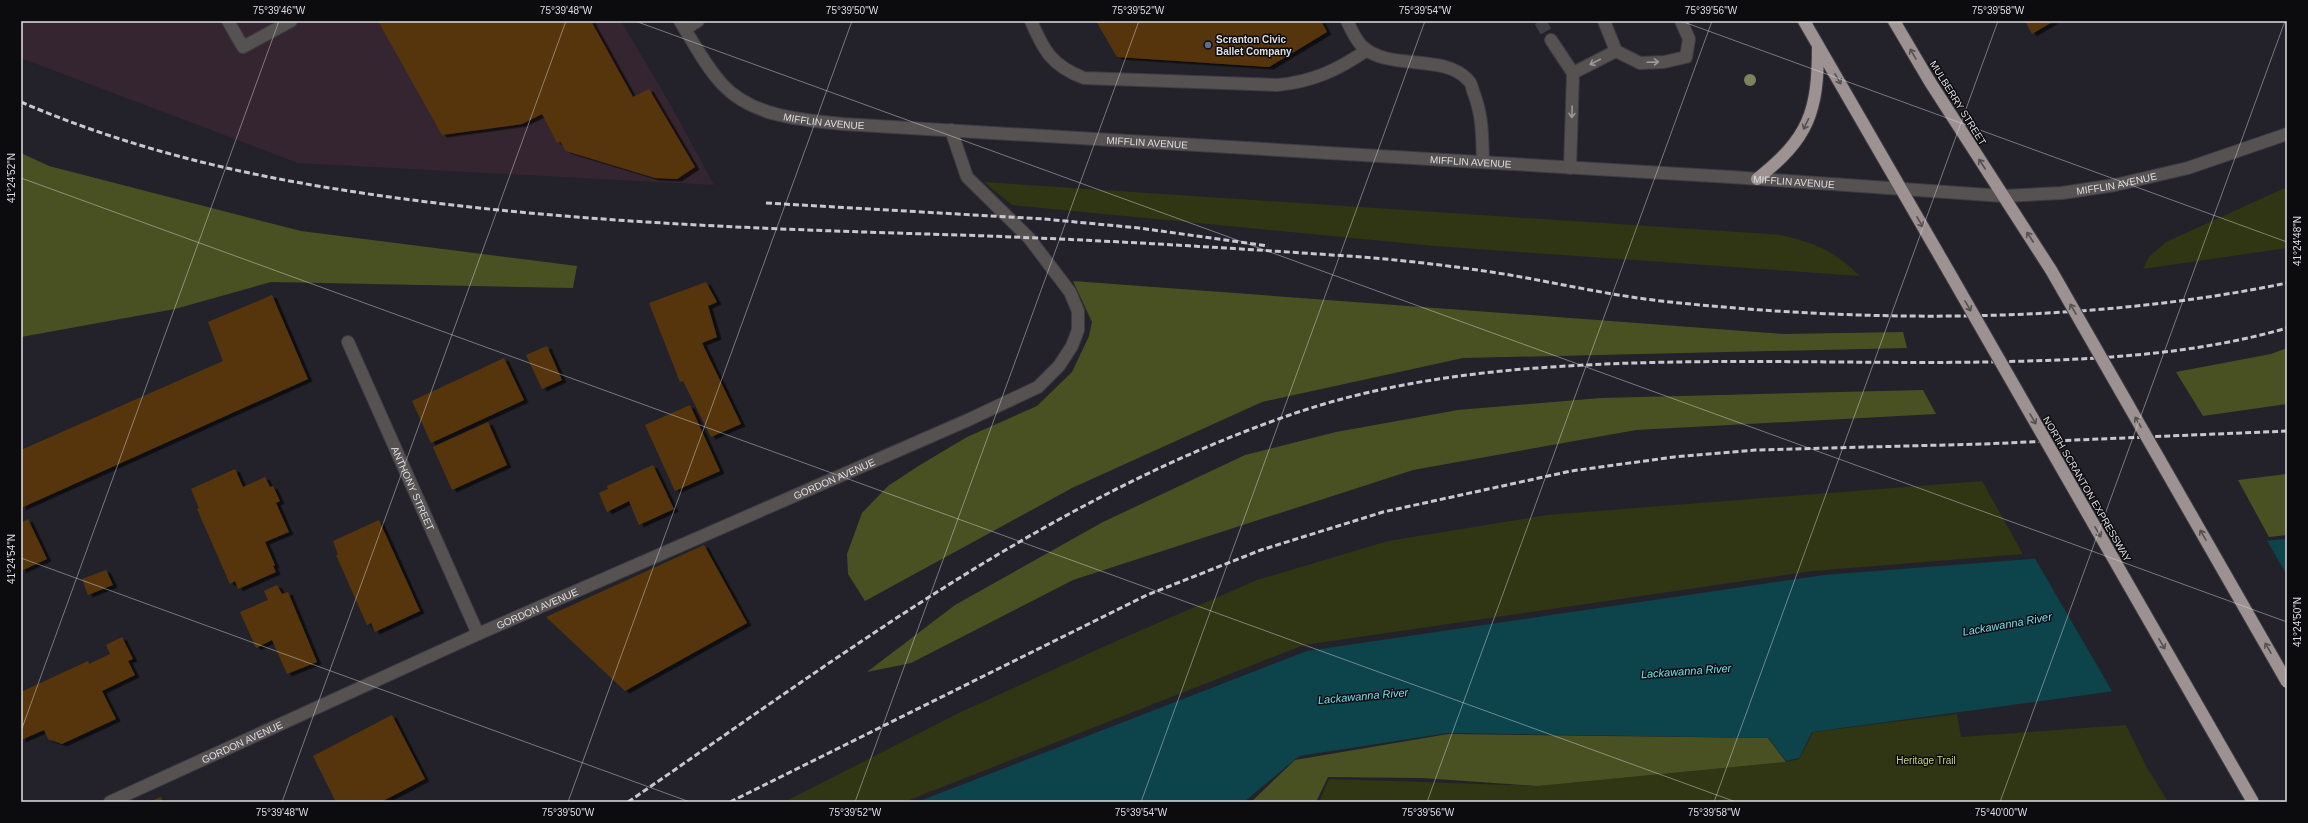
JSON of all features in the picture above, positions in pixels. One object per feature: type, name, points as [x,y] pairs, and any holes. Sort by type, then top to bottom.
[{"type":"highway","points":[[1804,21],[1900,188]]},
{"type":"highway","name":"MULBERRY STREET","points":[[1894,21],[1930,82],[2003,196]]},
{"type":"highway","points":[[1757,179],[1781,161],[1799,140],[1812,113],[1818,83],[1818,45]]},
{"type":"highway","name":"NORTH SCRANTON EXPRESSWAY","points":[[1900,188],[2253,802]]},
{"type":"highway","points":[[2003,196],[2051,270],[2287,682]]},
{"type":"street","points":[[228,21],[243,47],[291,21]]},
{"type":"street","points":[[682,25],[698,21]]},
{"type":"street","points":[[1031,21],[1042,47],[1055,62],[1070,72],[1084,78],[1270,85],[1299,83],[1319,78],[1344,66],[1367,50]]},
{"type":"street","points":[[1347,21],[1362,46],[1367,50],[1391,60],[1423,62],[1454,70],[1469,80],[1481,110],[1483,162]]},
{"type":"street","points":[[1604,21],[1616,51],[1640,63],[1664,62],[1686,57],[1689,39],[1681,21]]},
{"type":"street","name":"MIFFLIN AVENUE","points":[[682,25],[723,85],[744,101],[763,109],[810,120],[952,130],[1757,179],[2003,196],[2062,193],[2115,185],[2188,168],[2287,134]]},
{"type":"street","points":[[1551,40],[1573,73],[1570,168]]},
{"type":"street","points":[[1573,73],[1616,51]]},
{"type":"street","name":"GORDON AVENUE","points":[[110,802],[478,634],[968,420],[1038,387],[1060,366],[1072,346],[1078,330],[1078,311],[1070,292],[1029,238],[967,177],[952,130]]},
{"type":"street","name":"ANTHONY STREET","points":[[348,342],[478,634]]},
{"type":"shaded area","points":[[21,21],[621,21],[670,104],[714,185],[298,163],[21,58]]},
{"type":"green space","points":[[21,153],[49,166],[301,231],[577,266],[573,288],[271,282],[175,309],[21,337]]},
{"type":"green space","points":[[984,182],[1782,235],[1824,249],[1841,260],[1860,276],[1435,246],[1012,205]]},
{"type":"green space","points":[[2287,187],[2287,248],[2143,269],[2149,257],[2166,242]]},
{"type":"green space","points":[[1073,281],[1784,334],[1903,332],[1907,348],[1463,358],[1262,402],[1072,488],[865,601],[848,574],[847,554],[862,513],[888,486],[920,465],[967,437],[1037,406],[1072,372],[1089,336],[1092,322]]},
{"type":"green space","points":[[2287,348],[2287,404],[2203,416],[2176,372],[2271,354]]},
{"type":"green space","points":[[1923,390],[1936,414],[1636,430],[1413,470],[1073,580],[911,663],[867,672],[955,605],[1103,522],[1245,455],[1336,432],[1458,410],[1601,398]]},
{"type":"green space","points":[[2287,474],[2287,535],[2269,537],[2238,480]]},
{"type":"green space","points":[[1982,481],[2023,554],[1813,571],[1304,645],[904,802],[784,802],[961,712],[1114,642],[1257,580],[1388,541],[1547,515]]},
{"type":"green space","name":"Heritage Trail","points":[[1957,714],[1961,737],[2126,725],[2146,766],[2168,802],[1319,802],[1329,779],[1538,786],[1786,762],[1799,759],[1813,732]]},
{"type":"green space","points":[[1448,734],[1768,738],[1786,762],[1538,786],[1422,778],[1328,777],[1316,802],[1251,802],[1295,760]]},
{"type":"water","name":"Lackawanna River","points":[[2287,539],[2287,658],[2151,686],[1812,732],[1799,758],[1786,761],[1769,738],[1448,733],[1299,756],[1244,802],[917,802],[1307,651],[1824,575]]},
{"type":"pier","points":[[2266,539],[2287,575],[2287,660],[2205,685],[2151,688],[2113,693],[2034,557]]},
{"type":"building","points":[[378,21],[591,21],[633,97],[649,89],[695,167],[677,179],[655,178],[566,151],[560,141],[557,143],[542,114],[522,124],[442,135]]},
{"type":"building","name":"Scranton Civic Ballet Company","points":[[1096,21],[1321,21],[1327,32],[1269,67],[1117,57]]},
{"type":"building","points":[[2025,21],[2054,21],[2032,34]]},
{"type":"building","points":[[706,282],[717,302],[708,306],[717,337],[702,343],[741,424],[711,437],[683,381],[680,382],[649,303]]},
{"type":"building","points":[[272,295],[308,379],[21,508],[21,450],[223,361],[208,322]]},
{"type":"building","points":[[547,346],[562,380],[542,389],[526,355]]},
{"type":"building","points":[[504,358],[524,400],[431,443],[412,401]]},
{"type":"building","points":[[690,405],[720,471],[675,491],[645,425]]},
{"type":"building","points":[[488,422],[507,465],[452,490],[433,447]]},
{"type":"building","points":[[653,465],[674,509],[639,525],[629,501],[607,512],[599,493],[608,489],[607,486]]},
{"type":"building","points":[[235,469],[243,487],[265,477],[270,487],[273,486],[280,501],[276,503],[289,532],[265,542],[275,565],[273,566],[276,572],[238,589],[235,581],[230,584],[197,509],[199,508],[191,489]]},
{"type":"building","points":[[28,519],[47,559],[21,571],[21,523]]},
{"type":"building","points":[[379,520],[420,611],[375,632],[371,623],[367,625],[336,555],[338,555],[333,541]]},
{"type":"building","points":[[704,545],[747,623],[625,691],[546,617]]},
{"type":"building","points":[[106,570],[113,585],[88,595],[82,579]]},
{"type":"building","points":[[277,585],[282,594],[288,592],[317,662],[287,674],[272,640],[256,648],[240,612],[268,600],[264,591]]},
{"type":"building","points":[[122,637],[133,659],[128,661],[135,675],[102,691],[116,719],[62,744],[48,739],[44,730],[21,740],[21,692],[88,661],[89,664],[110,654],[106,645]]},
{"type":"building","points":[[392,715],[425,779],[381,802],[336,802],[313,756]]},
{"type":"building","points":[[161,797],[163,802],[149,802]]},
{"type":"tunnel","points":[[1540,21],[1551,40]]},
{"type":"railway","points":[[21,102],[72,123],[124,140],[228,168],[281,179],[335,189],[444,204],[504,211],[624,221],[1089,240],[1362,257],[1436,264],[1492,272],[1616,295],[1659,301],[1755,310],[1831,314],[1985,316],[2062,312],[2138,306],[2213,296],[2287,283]]},
{"type":"railway","points":[[766,203],[1044,219],[1139,228],[1268,246]]},
{"type":"railway","points":[[628,802],[865,639],[945,587],[1027,537],[1111,492],[1198,451],[1287,416],[1323,404],[1397,386],[1472,374],[1547,367],[1686,362],[1987,362],[2101,358],[2176,351],[2213,345],[2287,328]]},
{"type":"railway","points":[[730,802],[1147,595],[1261,550],[1383,512],[1571,471],[1674,457],[1755,450],[1982,444],[2287,431]]},
{"type":"place","name":"Scranton Civic Ballet Company","points":[[1208,45]]}]
